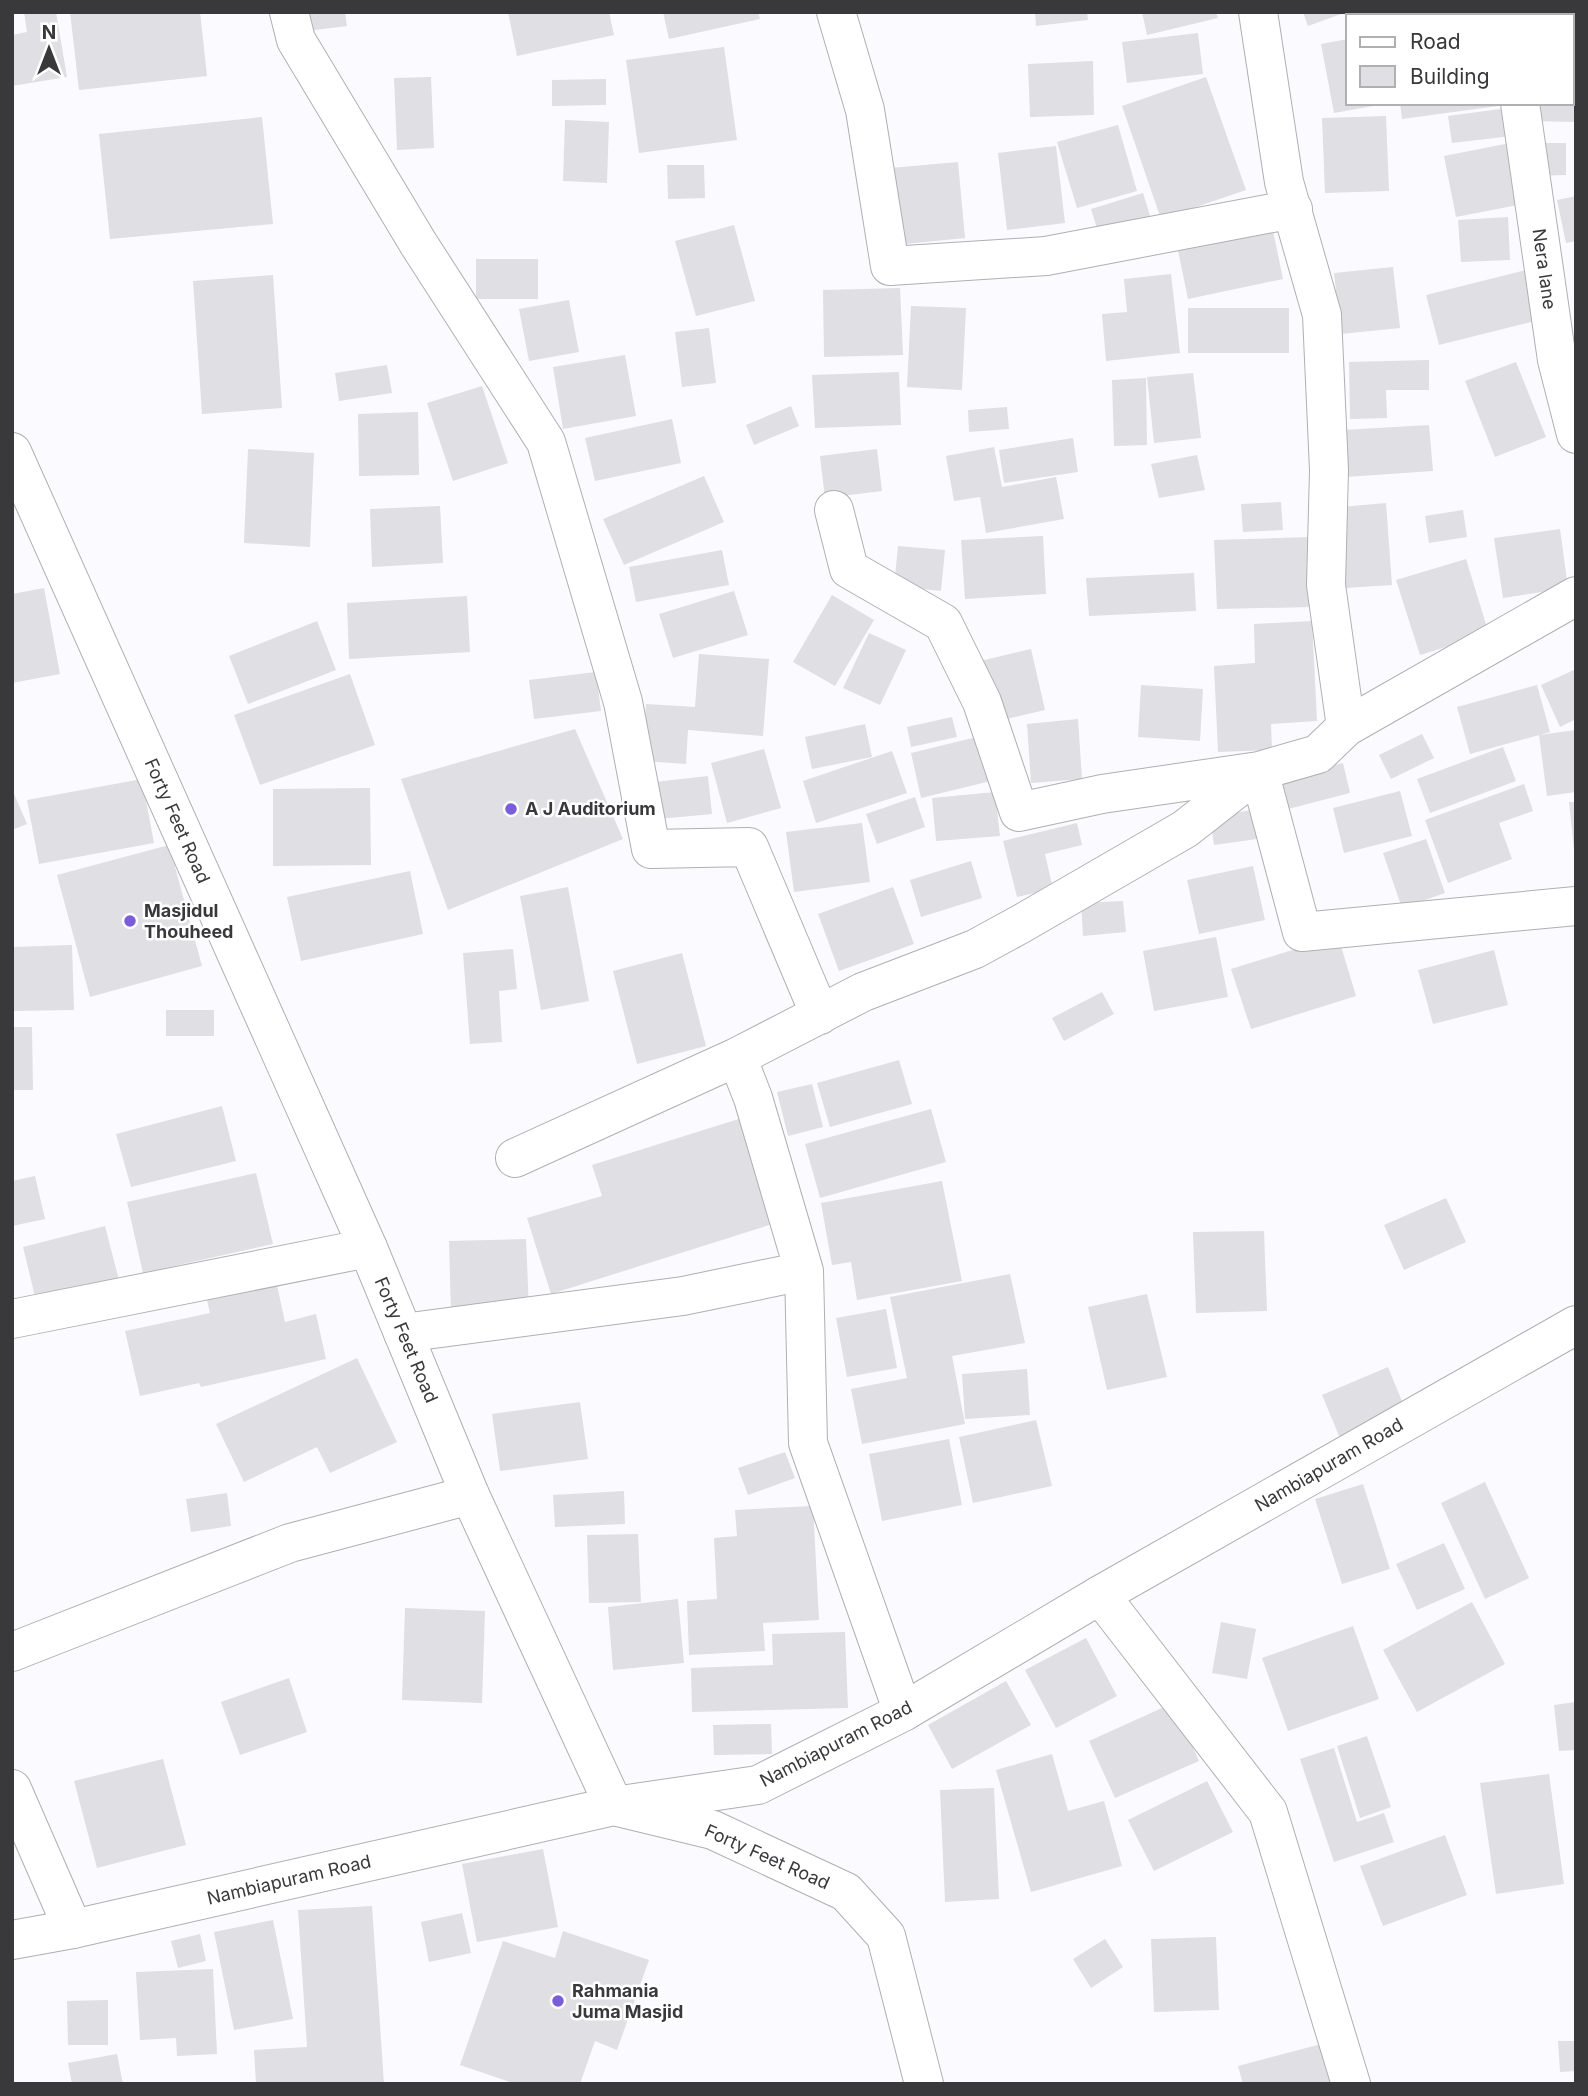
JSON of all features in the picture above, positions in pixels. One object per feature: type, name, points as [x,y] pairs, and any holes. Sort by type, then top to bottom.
[{"type":"street","points":[[289,12],[296,40],[396,208],[547,442],[623,702],[651,849],[749,847],[820,1015]]},
{"type":"street","points":[[836,12],[866,110],[890,266],[1046,256],[1293,209]]},
{"type":"street","points":[[1258,12],[1284,182],[1322,315],[1329,470],[1326,584],[1346,727]]},
{"type":"street","name":"Nera lane","points":[[1520,105],[1558,359],[1576,434]]},
{"type":"street","name":"Forty Feet Road","points":[[12,452],[368,1248],[470,1495],[614,1806],[713,1830],[846,1892],[886,1936],[924,2084]]},
{"type":"street","points":[[834,510],[849,569],[943,623],[982,702],[1018,812],[1102,794],[1259,771],[1318,754],[1346,727],[1576,596]]},
{"type":"street","points":[[515,1158],[737,1058],[863,992],[975,948],[1185,829],[1259,771]]},
{"type":"street","points":[[1259,771],[1302,932],[1576,906]]},
{"type":"street","points":[[737,1058],[804,1271],[808,1443],[902,1712]]},
{"type":"street","points":[[12,1319],[368,1248]]},
{"type":"street","points":[[403,1333],[683,1296],[804,1271]]},
{"type":"street","name":"Nambiapuram Road","points":[[12,1940],[73,1929],[614,1806],[758,1785],[902,1712],[1100,1595],[1576,1325]]},
{"type":"street","points":[[12,1652],[290,1543],[470,1495]]},
{"type":"street","points":[[1100,1595],[1268,1812],[1351,2084]]},
{"type":"street","points":[[12,1789],[73,1929]]},
{"type":"building","points":[[24,12],[56,12],[67,77],[12,86],[12,35],[27,32]]},
{"type":"building","points":[[70,12],[200,12],[207,76],[79,90]]},
{"type":"building","points":[[297,12],[345,12],[347,26],[299,32]]},
{"type":"building","points":[[508,12],[609,12],[614,35],[517,56]]},
{"type":"building","points":[[663,12],[758,12],[760,19],[669,39]]},
{"type":"building","points":[[1035,12],[1087,12],[1088,20],[1036,26]]},
{"type":"building","points":[[1142,12],[1216,12],[1218,18],[1147,35]]},
{"type":"building","points":[[1303,12],[1344,12],[1344,13],[1308,26]]},
{"type":"building","points":[[1576,20],[1576,122],[1529,121],[1530,105],[1574,105]]},
{"type":"building","points":[[1198,33],[1203,74],[1127,83],[1122,42]]},
{"type":"building","points":[[1346,39],[1346,105],[1379,105],[1334,113],[1321,44]]},
{"type":"building","points":[[724,47],[737,140],[639,153],[626,60]]},
{"type":"building","points":[[1093,61],[1094,115],[1030,117],[1028,64]]},
{"type":"building","points":[[431,77],[434,148],[397,150],[394,78]]},
{"type":"building","points":[[1206,77],[1246,190],[1161,219],[1122,106]]},
{"type":"building","points":[[606,79],[606,105],[552,106],[552,80]]},
{"type":"building","points":[[1400,105],[1498,105],[1498,106],[1402,119]]},
{"type":"building","points":[[1508,108],[1512,136],[1452,143],[1448,116]]},
{"type":"building","points":[[1386,116],[1389,191],[1325,193],[1322,118]]},
{"type":"building","points":[[262,117],[273,224],[110,239],[99,134]]},
{"type":"building","points":[[565,120],[609,122],[607,183],[563,181]]},
{"type":"building","points":[[1118,125],[1137,191],[1077,208],[1057,142]]},
{"type":"building","points":[[1510,143],[1523,204],[1456,217],[1444,156]]},
{"type":"building","points":[[1533,143],[1566,143],[1566,175],[1534,176]]},
{"type":"building","points":[[1056,146],[1065,223],[1007,230],[998,153]]},
{"type":"building","points":[[958,162],[965,238],[896,245],[890,168]]},
{"type":"building","points":[[667,165],[704,165],[705,198],[668,199]]},
{"type":"building","points":[[1143,193],[1152,222],[1100,238],[1091,209]]},
{"type":"building","points":[[1576,196],[1576,241],[1566,243],[1557,200]]},
{"type":"building","points":[[1508,217],[1510,260],[1461,262],[1458,220]]},
{"type":"building","points":[[1271,221],[1283,279],[1188,299],[1176,241]]},
{"type":"building","points":[[734,225],[755,301],[696,316],[675,241]]},
{"type":"building","points":[[476,259],[538,259],[538,299],[476,299]]},
{"type":"building","points":[[1393,267],[1400,328],[1341,334],[1334,273]]},
{"type":"building","points":[[1530,269],[1543,319],[1439,345],[1426,295]]},
{"type":"building","points":[[1171,274],[1180,353],[1106,361],[1102,314],[1127,312],[1124,279]]},
{"type":"building","points":[[273,275],[282,408],[202,414],[193,281]]},
{"type":"building","points":[[900,288],[903,355],[824,357],[823,290]]},
{"type":"building","points":[[569,300],[579,352],[529,361],[519,309]]},
{"type":"building","points":[[911,306],[966,308],[962,390],[907,387]]},
{"type":"building","points":[[1188,308],[1289,308],[1289,353],[1188,353]]},
{"type":"building","points":[[709,328],[716,383],[682,387],[675,332]]},
{"type":"building","points":[[625,355],[636,416],[563,429],[553,367]]},
{"type":"building","points":[[1429,360],[1429,390],[1386,390],[1387,418],[1350,419],[1349,362]]},
{"type":"building","points":[[1516,362],[1546,437],[1495,457],[1465,381]]},
{"type":"building","points":[[387,365],[392,393],[339,401],[335,373]]},
{"type":"building","points":[[899,372],[901,425],[815,428],[812,375]]},
{"type":"building","points":[[1193,373],[1201,438],[1154,443],[1147,377]]},
{"type":"building","points":[[1146,378],[1147,445],[1114,446],[1112,380]]},
{"type":"building","points":[[482,386],[508,463],[453,481],[427,403]]},
{"type":"building","points":[[791,406],[799,426],[754,445],[746,425]]},
{"type":"building","points":[[1007,407],[1009,429],[969,432],[968,410]]},
{"type":"building","points":[[418,412],[419,475],[359,476],[358,414]]},
{"type":"building","points":[[672,419],[681,463],[595,481],[585,438]]},
{"type":"building","points":[[1429,425],[1433,471],[1346,477],[1343,430]]},
{"type":"building","points":[[1073,438],[1078,472],[1004,483],[999,450]]},
{"type":"building","points":[[994,447],[1002,487],[1056,477],[1064,519],[986,533],[980,497],[954,501],[946,456]]},
{"type":"building","points":[[248,449],[314,453],[310,547],[244,543]]},
{"type":"building","points":[[877,449],[882,491],[825,498],[820,456]]},
{"type":"building","points":[[1197,455],[1205,490],[1159,498],[1151,464]]},
{"type":"building","points":[[704,476],[724,522],[624,565],[603,519]]},
{"type":"building","points":[[1281,502],[1283,530],[1243,532],[1241,504]]},
{"type":"building","points":[[1386,503],[1392,585],[1346,588],[1341,507]]},
{"type":"building","points":[[440,506],[443,563],[372,567],[370,509]]},
{"type":"building","points":[[1463,510],[1467,537],[1429,543],[1425,516]]},
{"type":"building","points":[[1560,529],[1568,588],[1503,598],[1494,538]]},
{"type":"building","points":[[1043,536],[1046,594],[965,599],[961,540]]},
{"type":"building","points":[[1309,537],[1312,607],[1217,609],[1214,540]]},
{"type":"building","points":[[898,546],[945,550],[941,591],[894,586]]},
{"type":"building","points":[[722,550],[729,585],[636,602],[629,567]]},
{"type":"building","points":[[1466,559],[1489,634],[1420,655],[1396,580]]},
{"type":"building","points":[[1194,573],[1196,611],[1089,616],[1086,578]]},
{"type":"building","points":[[44,588],[60,674],[12,683],[12,594]]},
{"type":"building","points":[[734,591],[748,635],[673,658],[659,614]]},
{"type":"building","points":[[832,595],[874,620],[835,686],[793,662]]},
{"type":"building","points":[[467,596],[470,652],[349,659],[347,603]]},
{"type":"building","points":[[317,621],[336,670],[248,704],[229,656]]},
{"type":"building","points":[[1312,621],[1317,721],[1271,724],[1272,750],[1218,752],[1214,666],[1255,663],[1254,624]]},
{"type":"building","points":[[869,633],[906,650],[880,705],[843,688]]},
{"type":"building","points":[[1031,649],[1045,710],[994,722],[980,661]]},
{"type":"building","points":[[699,654],[769,659],[763,736],[688,730],[686,764],[642,761],[646,704],[695,707]]},
{"type":"building","points":[[1576,669],[1576,719],[1560,727],[1541,685]]},
{"type":"building","points":[[596,672],[601,711],[534,719],[529,680]]},
{"type":"building","points":[[350,674],[375,745],[260,785],[234,715]]},
{"type":"building","points":[[1141,685],[1203,689],[1200,741],[1138,737]]},
{"type":"building","points":[[1537,685],[1550,732],[1470,754],[1457,707]]},
{"type":"building","points":[[952,717],[957,737],[911,747],[907,727]]},
{"type":"building","points":[[1078,719],[1082,779],[1031,783],[1027,724]]},
{"type":"building","points":[[865,724],[872,757],[812,769],[805,737]]},
{"type":"building","name":"A J Auditorium","points":[[575,729],[623,839],[448,910],[401,779]]},
{"type":"building","points":[[1576,730],[1576,792],[1547,796],[1539,735]]},
{"type":"building","points":[[1422,734],[1434,758],[1391,779],[1379,755]]},
{"type":"building","points":[[985,735],[995,780],[921,798],[911,753]]},
{"type":"building","points":[[1503,747],[1516,781],[1430,813],[1417,779]]},
{"type":"building","points":[[764,749],[781,808],[727,823],[711,763]]},
{"type":"building","points":[[892,751],[907,793],[816,823],[803,781]]},
{"type":"building","points":[[1343,763],[1350,793],[1288,809],[1280,779]]},
{"type":"building","points":[[708,776],[712,814],[659,819],[655,782]]},
{"type":"building","points":[[142,779],[154,843],[39,864],[27,800]]},
{"type":"building","points":[[1524,784],[1533,811],[1499,823],[1512,859],[1448,883],[1425,820]]},
{"type":"building","points":[[370,788],[371,865],[273,866],[273,789]]},
{"type":"building","points":[[12,789],[27,824],[12,830]]},
{"type":"building","points":[[1400,791],[1412,836],[1344,853],[1333,808]]},
{"type":"building","points":[[995,792],[1000,836],[936,841],[932,798]]},
{"type":"building","points":[[915,797],[925,827],[877,844],[866,814]]},
{"type":"building","points":[[1569,802],[1576,802],[1576,850],[1574,850]]},
{"type":"building","points":[[1252,810],[1257,839],[1214,845],[1210,817]]},
{"type":"building","points":[[862,823],[870,882],[794,892],[786,832]]},
{"type":"building","points":[[1077,823],[1082,845],[1045,854],[1053,889],[1017,897],[1003,841]]},
{"type":"building","points":[[1426,839],[1445,893],[1402,908],[1383,853]]},
{"type":"building","name":"Masjidul Thouheed","points":[[169,845],[202,966],[90,997],[57,875]]},
{"type":"building","points":[[971,861],[982,898],[921,917],[910,880]]},
{"type":"building","points":[[1253,866],[1265,920],[1199,934],[1187,880]]},
{"type":"building","points":[[410,871],[423,934],[301,961],[287,897]]},
{"type":"building","points":[[568,887],[589,1001],[541,1010],[520,896]]},
{"type":"building","points":[[893,887],[914,944],[839,971],[818,914]]},
{"type":"building","points":[[1123,901],[1126,932],[1083,936],[1081,903]]},
{"type":"building","points":[[1338,936],[1356,996],[1251,1029],[1231,969]]},
{"type":"building","points":[[1216,937],[1228,997],[1154,1011],[1143,951]]},
{"type":"building","points":[[72,945],[74,1010],[12,1011],[12,947]]},
{"type":"building","points":[[513,949],[517,989],[499,991],[502,1042],[470,1044],[463,953]]},
{"type":"building","points":[[1494,950],[1508,1005],[1433,1024],[1418,970]]},
{"type":"building","points":[[682,953],[706,1046],[637,1064],[613,971]]},
{"type":"building","points":[[1102,992],[1114,1014],[1064,1041],[1052,1018]]},
{"type":"building","points":[[166,1010],[214,1010],[214,1036],[166,1036]]},
{"type":"building","points":[[12,1027],[32,1027],[33,1090],[12,1090]]},
{"type":"building","points":[[899,1060],[912,1104],[830,1127],[817,1083]]},
{"type":"building","points":[[812,1084],[823,1127],[788,1136],[777,1092]]},
{"type":"building","points":[[222,1106],[236,1161],[131,1187],[116,1134]]},
{"type":"building","points":[[931,1109],[946,1162],[820,1198],[805,1144]]},
{"type":"building","points":[[745,1117],[779,1222],[551,1294],[527,1218],[602,1196],[592,1165]]},
{"type":"building","points":[[256,1173],[273,1244],[143,1273],[127,1202]]},
{"type":"building","points":[[35,1176],[45,1219],[12,1226],[12,1181]]},
{"type":"building","points":[[942,1181],[962,1281],[857,1300],[851,1262],[832,1265],[821,1203]]},
{"type":"building","points":[[1446,1198],[1466,1242],[1404,1270],[1384,1225]]},
{"type":"building","points":[[105,1226],[120,1284],[37,1305],[23,1247]]},
{"type":"building","points":[[1264,1231],[1267,1311],[1196,1313],[1193,1232]]},
{"type":"building","points":[[526,1239],[529,1311],[451,1314],[449,1241]]},
{"type":"building","points":[[1010,1274],[1025,1343],[952,1356],[965,1424],[862,1444],[851,1389],[907,1378],[890,1297]]},
{"type":"building","points":[[275,1276],[285,1322],[316,1314],[326,1359],[201,1387],[199,1383],[140,1396],[125,1331],[210,1313],[205,1292]]},
{"type":"building","points":[[1147,1294],[1167,1377],[1107,1390],[1088,1307]]},
{"type":"building","points":[[886,1309],[897,1368],[847,1377],[836,1318]]},
{"type":"building","points":[[357,1358],[397,1442],[330,1473],[317,1447],[244,1482],[216,1424]]},
{"type":"building","points":[[1388,1367],[1413,1428],[1347,1455],[1322,1395]]},
{"type":"building","points":[[1027,1369],[1030,1415],[965,1419],[962,1374]]},
{"type":"building","points":[[580,1402],[588,1459],[500,1471],[492,1414]]},
{"type":"building","points":[[1036,1420],[1052,1486],[973,1503],[959,1437]]},
{"type":"building","points":[[949,1439],[962,1505],[882,1521],[869,1454]]},
{"type":"building","points":[[785,1452],[795,1478],[748,1495],[738,1468]]},
{"type":"building","points":[[1485,1482],[1529,1578],[1485,1599],[1441,1503]]},
{"type":"building","points":[[1363,1484],[1390,1569],[1342,1584],[1315,1499]]},
{"type":"building","points":[[624,1491],[625,1524],[555,1527],[553,1495]]},
{"type":"building","points":[[227,1493],[231,1526],[191,1532],[186,1499]]},
{"type":"building","points":[[813,1506],[819,1620],[763,1623],[765,1651],[689,1655],[687,1601],[717,1599],[714,1538],[737,1536],[735,1510]]},
{"type":"building","points":[[638,1534],[641,1602],[589,1603],[587,1535]]},
{"type":"building","points":[[1444,1543],[1465,1589],[1417,1610],[1396,1564]]},
{"type":"building","points":[[678,1599],[684,1663],[613,1670],[608,1607]]},
{"type":"building","points":[[1472,1602],[1505,1664],[1417,1712],[1383,1650]]},
{"type":"building","points":[[405,1608],[485,1611],[482,1703],[402,1700]]},
{"type":"building","points":[[1221,1622],[1256,1629],[1247,1679],[1212,1673]]},
{"type":"building","points":[[1353,1626],[1379,1699],[1288,1731],[1262,1658]]},
{"type":"building","points":[[845,1632],[848,1708],[692,1712],[691,1668],[773,1665],[772,1634]]},
{"type":"building","points":[[1086,1638],[1117,1696],[1056,1728],[1025,1670]]},
{"type":"building","points":[[289,1678],[307,1732],[240,1755],[221,1702]]},
{"type":"building","points":[[1006,1681],[1031,1725],[952,1769],[928,1725]]},
{"type":"building","points":[[1576,1702],[1576,1750],[1559,1751],[1554,1705]]},
{"type":"building","points":[[1173,1703],[1199,1761],[1115,1798],[1089,1741]]},
{"type":"building","points":[[771,1724],[772,1754],[714,1755],[713,1725]]},
{"type":"building","points":[[1367,1736],[1391,1807],[1360,1818],[1337,1746]]},
{"type":"building","points":[[1334,1748],[1357,1822],[1384,1813],[1394,1842],[1334,1862],[1300,1759]]},
{"type":"building","points":[[1052,1754],[1068,1811],[1104,1801],[1122,1866],[1031,1892],[996,1770]]},
{"type":"building","points":[[163,1759],[186,1845],[97,1868],[74,1781]]},
{"type":"building","points":[[1549,1774],[1564,1884],[1496,1894],[1480,1783]]},
{"type":"building","points":[[1207,1781],[1233,1832],[1154,1871],[1128,1820]]},
{"type":"building","points":[[994,1788],[999,1899],[945,1902],[940,1790]]},
{"type":"building","points":[[1445,1835],[1467,1895],[1383,1926],[1360,1866]]},
{"type":"building","points":[[543,1849],[558,1927],[477,1942],[462,1864]]},
{"type":"building","points":[[372,1906],[384,2084],[256,2084],[254,2050],[307,2047],[298,1910]]},
{"type":"building","points":[[462,1913],[471,1953],[429,1962],[421,1922]]},
{"type":"building","points":[[273,1920],[293,2019],[234,2030],[214,1932]]},
{"type":"building","name":"Rahmania Juma Masjid","points":[[563,1931],[649,1960],[617,2050],[595,2041],[580,2084],[516,2084],[460,2065],[503,1941],[555,1958]]},
{"type":"building","points":[[200,1934],[206,1961],[178,1968],[171,1941]]},
{"type":"building","points":[[1216,1937],[1219,2010],[1154,2012],[1151,1939]]},
{"type":"building","points":[[1105,1939],[1123,1967],[1091,1988],[1073,1959]]},
{"type":"building","points":[[213,1969],[217,2054],[177,2056],[176,2038],[140,2040],[136,1972]]},
{"type":"building","points":[[108,2000],[108,2045],[68,2045],[67,2001]]},
{"type":"building","points":[[1558,2041],[1576,2041],[1576,2071],[1560,2072]]},
{"type":"building","points":[[1325,2043],[1336,2084],[1243,2084],[1238,2066]]},
{"type":"building","points":[[117,2054],[123,2084],[72,2084],[68,2063]]},
{"type":"place","name":"A J Auditorium","points":[[511,809]]},
{"type":"place","name":"Masjidul Thouheed","points":[[130,921]]},
{"type":"place","name":"Rahmania Juma Masjid","points":[[558,2001]]}]
